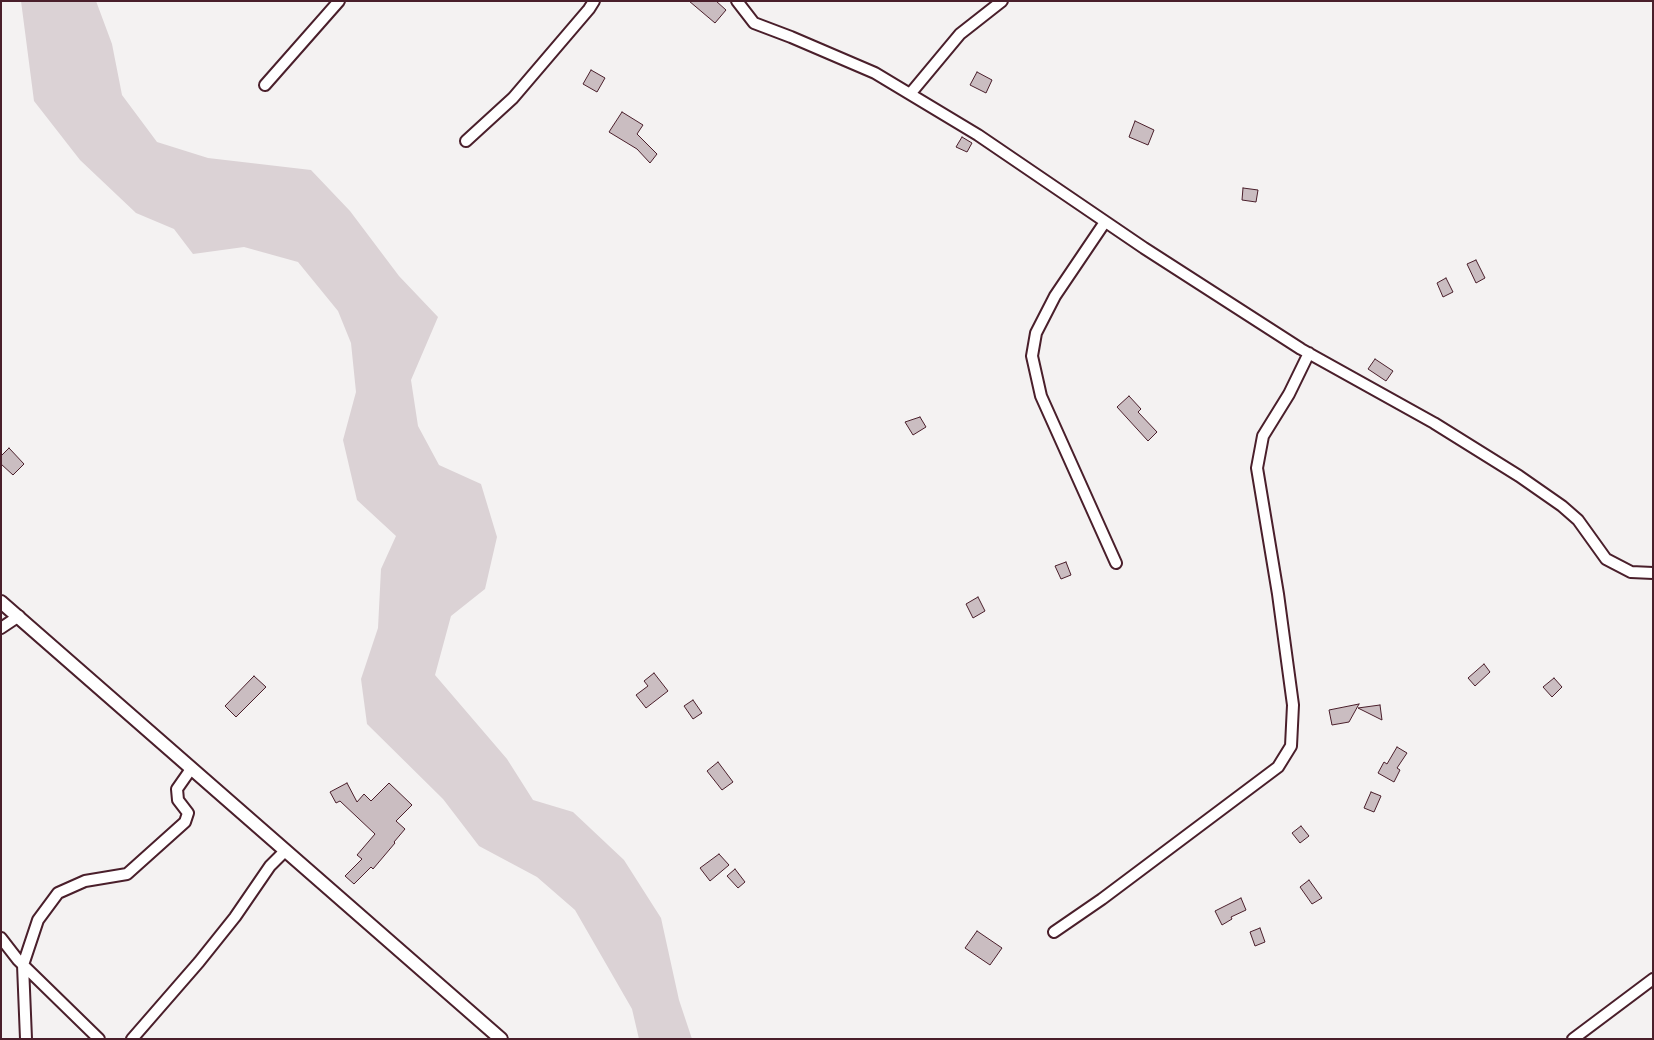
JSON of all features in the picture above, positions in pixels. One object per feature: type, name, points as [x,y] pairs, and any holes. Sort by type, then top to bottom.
[{"type":"street","points":[[264,85],[339,1]]},
{"type":"street","points":[[466,141],[512,98],[594,1]]},
{"type":"street","points":[[737,1],[754,23],[791,36],[875,73],[978,135],[1105,222],[1309,354],[1434,423],[1519,476],[1562,506],[1578,520],[1606,559],[1632,572],[1653,573]]},
{"type":"street","points":[[910,94],[960,34],[1002,1]]},
{"type":"street","points":[[1105,222],[1055,296],[1036,334],[1032,356],[1041,396],[1116,563]]},
{"type":"street","points":[[1054,932],[1102,899],[1278,766],[1291,746],[1293,706],[1278,594],[1257,468],[1263,436],[1289,394],[1309,354]]},
{"type":"street","points":[[1,602],[501,1039]]},
{"type":"street","points":[[1,628],[19,616]]},
{"type":"street","points":[[26,1039],[23,965],[38,920],[58,893],[86,881],[127,874],[185,822],[188,813],[178,800],[177,789],[191,769]]},
{"type":"street","points":[[132,1039],[199,962],[235,917],[270,866],[285,851]]},
{"type":"street","points":[[1,938],[23,965],[99,1039]]},
{"type":"street","points":[[1573,1039],[1653,979]]},
{"type":"shaded area","points":[[21,1],[96,1],[112,44],[122,95],[157,142],[208,158],[311,170],[350,211],[399,276],[438,317],[411,380],[418,426],[439,465],[481,484],[497,537],[485,589],[451,616],[435,675],[507,759],[533,800],[573,812],[624,860],[661,918],[679,1000],[692,1039],[639,1039],[632,1009],[575,910],[537,877],[479,846],[443,799],[367,724],[361,679],[378,628],[381,569],[396,536],[357,500],[343,440],[356,392],[351,343],[338,311],[298,262],[244,247],[193,254],[174,229],[136,213],[80,160],[34,101]]},
{"type":"building","points":[[689,1],[716,1],[726,10],[715,23]]},
{"type":"building","points":[[591,70],[605,78],[597,92],[583,84]]},
{"type":"building","points":[[977,72],[992,80],[986,93],[970,85]]},
{"type":"building","points":[[622,112],[643,125],[637,134],[657,154],[650,163],[637,149],[609,132]]},
{"type":"building","points":[[1135,121],[1154,130],[1148,145],[1129,137]]},
{"type":"building","points":[[962,137],[972,143],[967,152],[956,147]]},
{"type":"building","points":[[1243,188],[1258,190],[1256,202],[1242,200]]},
{"type":"building","points":[[1476,260],[1485,278],[1476,283],[1467,264]]},
{"type":"building","points":[[1446,278],[1453,292],[1443,297],[1437,283]]},
{"type":"building","points":[[1375,359],[1393,371],[1386,381],[1368,369]]},
{"type":"building","points":[[1129,396],[1141,409],[1138,412],[1157,432],[1148,441],[1117,407]]},
{"type":"building","points":[[920,417],[926,427],[913,435],[905,422]]},
{"type":"building","points":[[9,448],[24,464],[13,475],[1,464],[1,456]]},
{"type":"building","points":[[1066,562],[1071,575],[1061,579],[1055,566]]},
{"type":"building","points":[[978,597],[985,611],[973,618],[966,604]]},
{"type":"building","points":[[1484,664],[1490,672],[1475,686],[1468,678]]},
{"type":"building","points":[[654,673],[668,691],[646,708],[636,695],[648,686],[644,681]]},
{"type":"building","points":[[254,676],[266,687],[236,717],[225,706]]},
{"type":"building","points":[[1554,678],[1562,687],[1552,697],[1543,687]]},
{"type":"building","points":[[693,700],[702,713],[693,719],[684,706]]},
{"type":"building","points":[[1359,704],[1349,722],[1332,725],[1329,710]]},
{"type":"building","points":[[1380,705],[1382,720],[1358,708]]},
{"type":"building","points":[[1397,747],[1407,753],[1397,768],[1400,770],[1394,782],[1378,773],[1384,762],[1387,764]]},
{"type":"building","points":[[718,762],[733,782],[722,790],[707,771]]},
{"type":"building","points":[[347,783],[357,802],[364,794],[371,801],[389,783],[412,805],[396,821],[405,829],[395,843],[373,869],[371,867],[354,884],[345,876],[362,859],[357,855],[375,834],[340,801],[336,803],[330,792]]},
{"type":"building","points":[[1371,792],[1381,796],[1374,812],[1364,808]]},
{"type":"building","points":[[1301,826],[1309,836],[1300,843],[1292,833]]},
{"type":"building","points":[[719,854],[729,865],[710,881],[700,868]]},
{"type":"building","points":[[735,869],[745,882],[738,888],[727,876]]},
{"type":"building","points":[[1309,880],[1322,898],[1312,904],[1300,887]]},
{"type":"building","points":[[1241,898],[1246,910],[1231,917],[1232,919],[1222,925],[1215,911]]},
{"type":"building","points":[[1260,928],[1265,942],[1255,946],[1250,932]]},
{"type":"building","points":[[977,931],[1002,948],[990,965],[965,948]]}]
